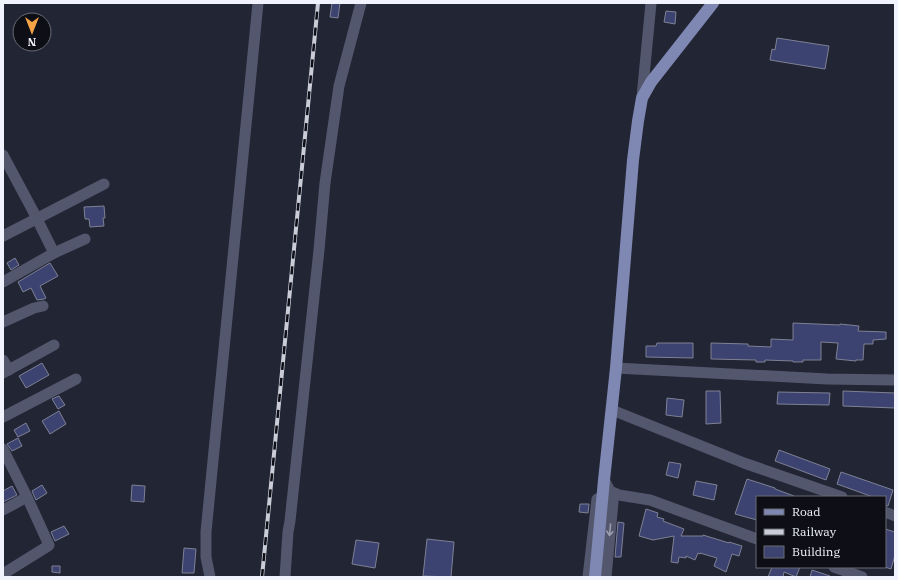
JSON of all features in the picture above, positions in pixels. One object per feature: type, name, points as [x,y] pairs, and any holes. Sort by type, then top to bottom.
[{"type":"main road","points":[[595,577],[616,368],[633,160],[642,98],[651,82],[713,3]]},
{"type":"street","points":[[210,577],[206,557],[206,532],[258,3]]},
{"type":"street","points":[[285,577],[288,532],[325,183],[339,86],[361,3]]},
{"type":"street","points":[[642,98],[651,3]]},
{"type":"street","points":[[3,155],[54,253]]},
{"type":"street","points":[[3,236],[104,184]]},
{"type":"street","points":[[3,282],[54,253],[85,240]]},
{"type":"street","points":[[3,322],[34,308],[43,306]]},
{"type":"street","points":[[3,360],[6,372],[54,345]]},
{"type":"street","points":[[616,368],[827,379],[895,380]]},
{"type":"street","points":[[3,417],[76,379]]},
{"type":"street","points":[[612,410],[744,463],[839,496]]},
{"type":"street","points":[[3,449],[49,545],[3,574]]},
{"type":"street","points":[[604,480],[610,491],[613,502],[606,577]]},
{"type":"street","points":[[588,577],[596,502],[599,490],[604,480]]},
{"type":"street","points":[[610,491],[619,495],[650,500],[756,539]]},
{"type":"street","points":[[3,510],[27,497]]},
{"type":"street","points":[[837,568],[862,577]]},
{"type":"building","points":[[332,3],[340,3],[338,18],[330,17]]},
{"type":"building","points":[[666,11],[676,12],[675,24],[664,22]]},
{"type":"building","points":[[777,38],[829,46],[825,69],[770,60],[772,49],[775,50]]},
{"type":"building","points":[[104,206],[104,226],[90,227],[89,219],[85,219],[84,207]]},
{"type":"building","points":[[15,258],[19,265],[11,270],[7,263]]},
{"type":"building","points":[[50,263],[58,276],[40,286],[46,298],[37,300],[31,288],[23,292],[18,282]]},
{"type":"building","points":[[793,323],[859,326],[858,331],[886,332],[886,339],[873,340],[873,344],[864,344],[863,360],[856,361],[836,359],[838,343],[821,342],[821,360],[803,360],[803,362],[793,362],[765,360],[765,362],[756,362],[756,360],[711,359],[711,343],[748,344],[748,346],[771,347],[771,339],[793,340]]},
{"type":"building","points":[[657,343],[693,343],[693,358],[646,357],[646,346],[656,346]]},
{"type":"building","points":[[42,363],[49,375],[26,388],[19,376]]},
{"type":"building","points":[[706,391],[720,391],[721,423],[706,424]]},
{"type":"building","points":[[843,391],[895,393],[895,408],[843,406]]},
{"type":"building","points":[[778,392],[830,393],[829,405],[777,404]]},
{"type":"building","points":[[59,396],[65,405],[58,409],[52,399]]},
{"type":"building","points":[[667,398],[684,400],[682,417],[666,415]]},
{"type":"building","points":[[59,411],[66,424],[50,434],[42,421]]},
{"type":"building","points":[[26,423],[30,431],[18,437],[14,430]]},
{"type":"building","points":[[18,438],[22,446],[12,451],[7,444]]},
{"type":"building","points":[[779,450],[830,469],[826,480],[775,461]]},
{"type":"building","points":[[669,462],[681,464],[678,478],[666,475]]},
{"type":"building","points":[[841,472],[893,490],[888,506],[886,505],[886,496],[870,496],[837,484]]},
{"type":"building","points":[[747,479],[794,496],[756,496],[756,520],[735,514]]},
{"type":"building","points":[[696,481],[717,485],[714,500],[693,495]]},
{"type":"building","points":[[42,485],[47,493],[36,500],[32,491]]},
{"type":"building","points":[[132,485],[145,486],[144,502],[131,501]]},
{"type":"building","points":[[12,486],[17,495],[3,502],[3,491]]},
{"type":"building","points":[[580,504],[589,504],[588,513],[579,512]]},
{"type":"building","points":[[646,509],[658,513],[657,517],[664,519],[663,521],[684,529],[681,536],[703,535],[742,546],[739,556],[732,554],[726,572],[714,566],[717,558],[700,553],[698,553],[695,560],[686,556],[686,558],[679,557],[678,563],[671,562],[674,536],[653,540],[639,536]]},
{"type":"building","points":[[618,522],[624,523],[621,557],[615,557]]},
{"type":"building","points":[[64,526],[69,534],[55,541],[51,532]]},
{"type":"building","points":[[886,529],[895,532],[895,555],[891,569],[886,567]]},
{"type":"building","points":[[427,539],[454,542],[451,577],[423,576]]},
{"type":"building","points":[[356,540],[379,543],[375,568],[352,564]]},
{"type":"building","points":[[184,548],[196,549],[194,573],[182,573]]},
{"type":"building","points":[[52,566],[60,566],[60,573],[52,572]]},
{"type":"building","points":[[772,568],[800,568],[796,577],[784,572],[783,577],[768,577]]},
{"type":"building","points":[[812,570],[830,576],[830,577],[810,577]]},
{"type":"railway","points":[[262,577],[318,3]]}]
